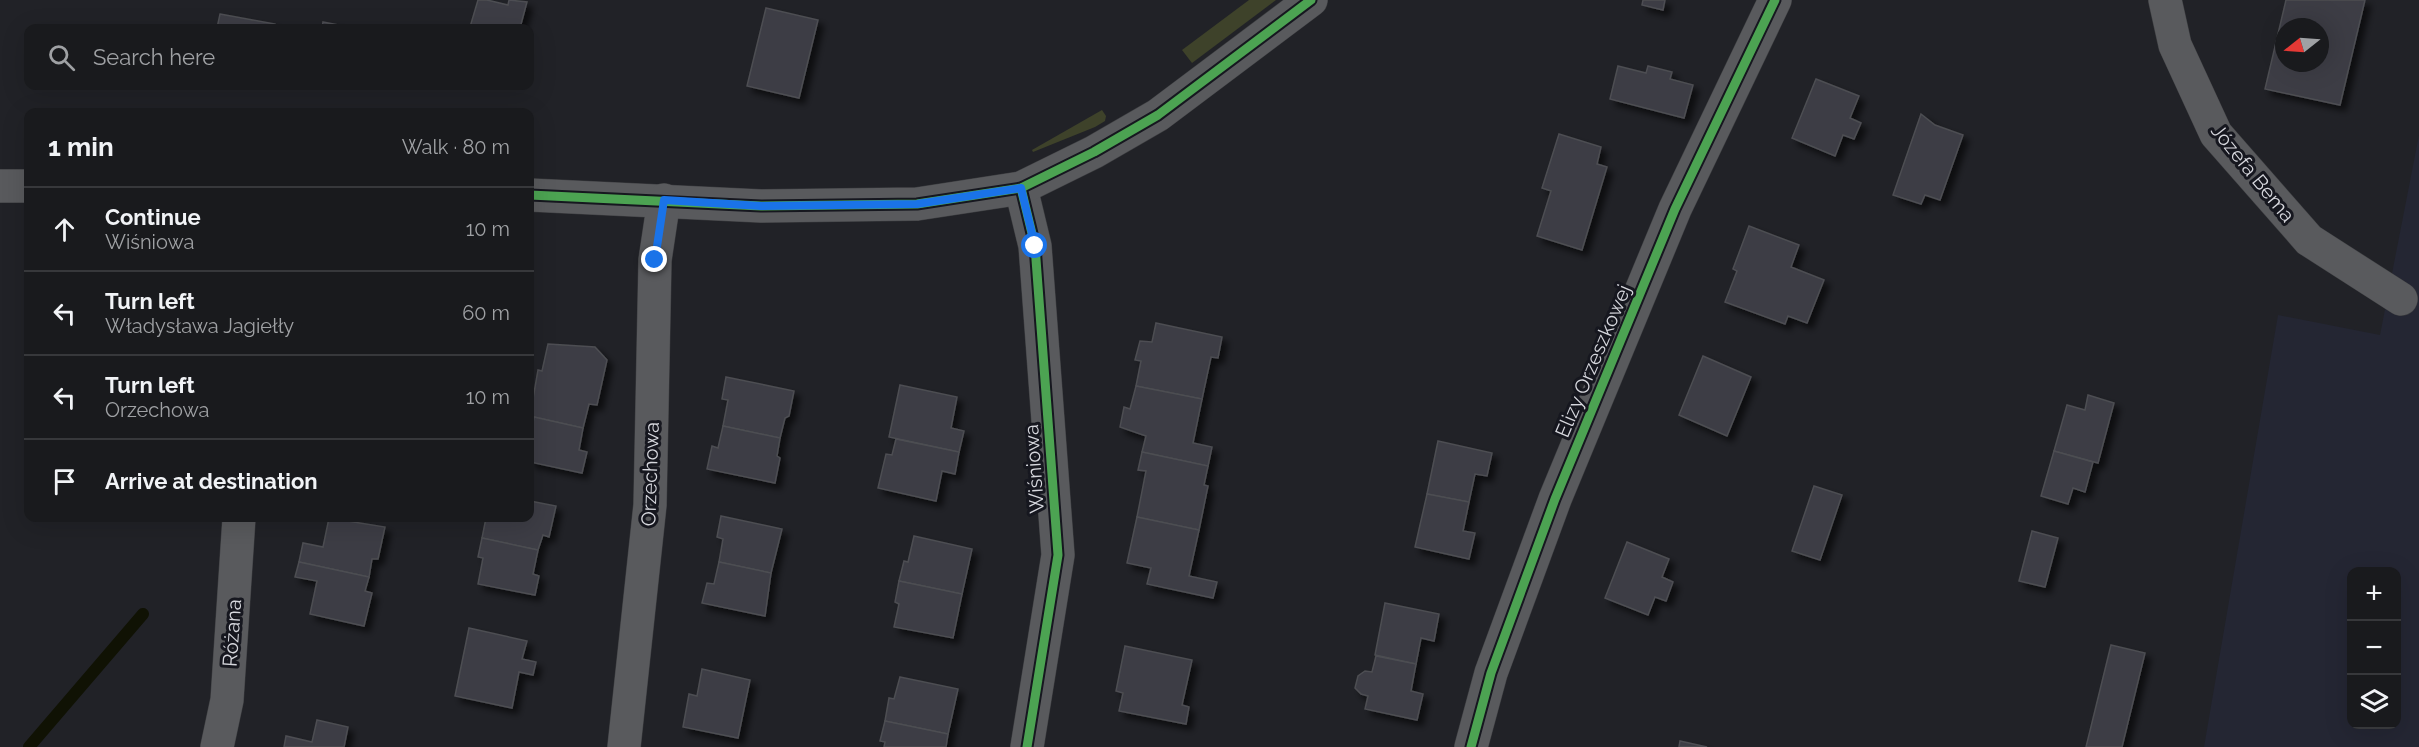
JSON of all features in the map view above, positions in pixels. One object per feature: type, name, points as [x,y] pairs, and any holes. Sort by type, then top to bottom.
[{"type":"street","points":[[534,195],[761,206],[917,204],[1021,188],[1094,152],[1158,115],[1311,0]]},
{"type":"street","name":"Elizy Orzeszkowej","points":[[1471,747],[1491,673],[1555,499],[1676,209],[1775,0]]},
{"type":"street","name":"Józefa Bema","points":[[2165,0],[2175,45],[2216,134],[2309,240],[2401,299]]},
{"type":"street","points":[[0,186],[24,186]]},
{"type":"street","name":"Wiśniowa","points":[[1021,188],[1035,246],[1058,555],[1027,747]]},
{"type":"street","name":"Orzechowa","points":[[624,747],[650,505],[655,260],[664,200]]},
{"type":"street","name":"Różana","points":[[217,747],[227,700],[239,522]]},
{"type":"shaded area","points":[[2419,135],[2419,747],[2204,747],[2278,315],[2380,335]]},
{"type":"green space","points":[[1249,0],[1276,0],[1192,63],[1182,50]]},
{"type":"green space","points":[[1102,110],[1106,116],[1105,121],[1033,152],[1032,150]]},
{"type":"building","points":[[478,0],[508,5],[509,0],[527,2],[521,24],[471,24]]},
{"type":"building","points":[[1643,0],[1665,0],[1663,10],[1642,5]]},
{"type":"building","points":[[2286,0],[2365,0],[2340,105],[2265,89],[2275,47],[2275,72],[2329,72],[2329,18],[2282,18]]},
{"type":"building","points":[[766,8],[818,20],[799,98],[747,86]]},
{"type":"building","points":[[220,14],[275,24],[218,24]]},
{"type":"building","points":[[1618,66],[1646,73],[1648,66],[1672,72],[1670,79],[1693,85],[1684,118],[1610,99]]},
{"type":"building","points":[[1816,79],[1859,96],[1850,118],[1861,123],[1854,139],[1843,135],[1835,156],[1792,138]]},
{"type":"building","points":[[1921,114],[1935,125],[1963,135],[1940,200],[1925,195],[1921,204],[1893,195]]},
{"type":"building","points":[[1559,134],[1601,147],[1597,164],[1607,167],[1582,250],[1537,236],[1551,191],[1542,188]]},
{"type":"building","points":[[1749,226],[1799,245],[1791,267],[1824,280],[1807,323],[1788,316],[1785,324],[1725,302],[1737,271],[1733,269]]},
{"type":"building","points":[[1156,323],[1222,337],[1218,358],[1211,357],[1202,399],[1136,386],[1141,361],[1135,360],[1140,341],[1152,342]]},
{"type":"building","points":[[548,344],[595,347],[607,360],[597,405],[589,404],[583,428],[534,417],[534,393],[538,370],[542,371]]},
{"type":"building","points":[[1703,356],[1751,377],[1727,436],[1679,415]]},
{"type":"building","points":[[726,377],[794,391],[789,416],[785,418],[780,438],[723,426],[728,400],[722,399]]},
{"type":"building","points":[[900,385],[957,397],[951,428],[964,431],[959,452],[889,437]]},
{"type":"building","points":[[1136,386],[1202,399],[1193,443],[1212,447],[1208,466],[1142,452],[1146,436],[1120,427],[1124,407],[1130,409]]},
{"type":"building","points":[[2088,395],[2114,403],[2098,463],[2054,451],[2067,405],[2085,410]]},
{"type":"building","points":[[534,417],[583,428],[579,450],[587,452],[582,473],[534,463]]},
{"type":"building","points":[[723,426],[780,438],[777,456],[780,458],[775,483],[707,469],[712,446],[718,448]]},
{"type":"building","points":[[896,439],[959,452],[955,474],[942,471],[936,501],[878,488],[886,454],[892,455]]},
{"type":"building","points":[[1438,441],[1492,453],[1487,476],[1475,474],[1469,502],[1427,494]]},
{"type":"building","points":[[2054,451],[2093,462],[2085,492],[2073,488],[2068,504],[2041,496]]},
{"type":"building","points":[[1142,452],[1208,466],[1204,485],[1208,486],[1199,530],[1137,517],[1146,471],[1138,470]]},
{"type":"building","points":[[1814,486],[1842,495],[1820,560],[1792,551]]},
{"type":"building","points":[[1427,494],[1469,502],[1463,531],[1475,533],[1469,559],[1415,547]]},
{"type":"building","points":[[534,502],[556,506],[549,537],[543,535],[538,550],[482,538],[485,522],[534,522]]},
{"type":"building","points":[[721,516],[782,529],[771,573],[719,562],[723,539],[717,537]]},
{"type":"building","points":[[1137,517],[1199,530],[1189,576],[1217,582],[1213,598],[1147,584],[1151,568],[1127,563]]},
{"type":"building","points":[[328,522],[354,522],[385,527],[378,559],[372,559],[369,577],[299,562],[303,543],[323,547]]},
{"type":"building","points":[[2032,531],[2058,538],[2045,587],[2019,581]]},
{"type":"building","points":[[914,536],[972,549],[962,594],[899,581],[904,561],[908,562]]},
{"type":"building","points":[[482,538],[538,550],[533,574],[539,576],[535,595],[478,584],[483,558],[478,557]]},
{"type":"building","points":[[1627,542],[1669,559],[1662,577],[1673,582],[1666,601],[1655,597],[1648,615],[1605,598]]},
{"type":"building","points":[[299,562],[369,577],[365,591],[372,593],[364,626],[310,614],[317,581],[295,577]]},
{"type":"building","points":[[719,562],[771,573],[765,616],[702,603],[707,583],[714,584]]},
{"type":"building","points":[[899,581],[962,594],[953,638],[894,627],[899,604],[895,602]]},
{"type":"building","points":[[1385,603],[1439,614],[1434,641],[1421,638],[1416,664],[1375,655]]},
{"type":"building","points":[[469,628],[527,641],[522,659],[536,662],[533,675],[519,672],[512,708],[455,696]]},
{"type":"building","points":[[2111,645],[2145,653],[2122,747],[2086,747]]},
{"type":"building","points":[[1125,646],[1192,660],[1182,705],[1189,707],[1186,724],[1119,711],[1123,693],[1116,691]]},
{"type":"building","points":[[1376,656],[1416,664],[1411,691],[1423,694],[1417,720],[1365,709],[1368,696],[1361,694],[1355,688],[1358,676],[1365,671],[1372,672]]},
{"type":"building","points":[[702,669],[750,680],[738,738],[683,727],[689,694],[697,696]]},
{"type":"building","points":[[900,677],[958,689],[948,734],[885,721],[889,698],[894,699]]},
{"type":"building","points":[[317,720],[348,727],[344,747],[284,747],[286,736],[312,742]]},
{"type":"building","points":[[885,721],[948,734],[946,747],[884,747],[885,742],[880,741]]},
{"type":"building","points":[[1680,741],[1707,747],[1679,747]]},
{"type":"waterway","points":[[29,747],[143,614]]},
{"type":"cycle path","points":[[534,195],[761,206],[917,204],[1021,188],[1094,152],[1158,115],[1311,0]]},
{"type":"cycle path","points":[[1471,747],[1491,673],[1555,499],[1675,209],[1775,0]]},
{"type":"cycle path","points":[[1021,188],[1035,246],[1058,555],[1027,747]]},
{"type":"route","points":[[655,260],[664,200],[761,206],[917,204],[1021,188],[1035,246]]}]
